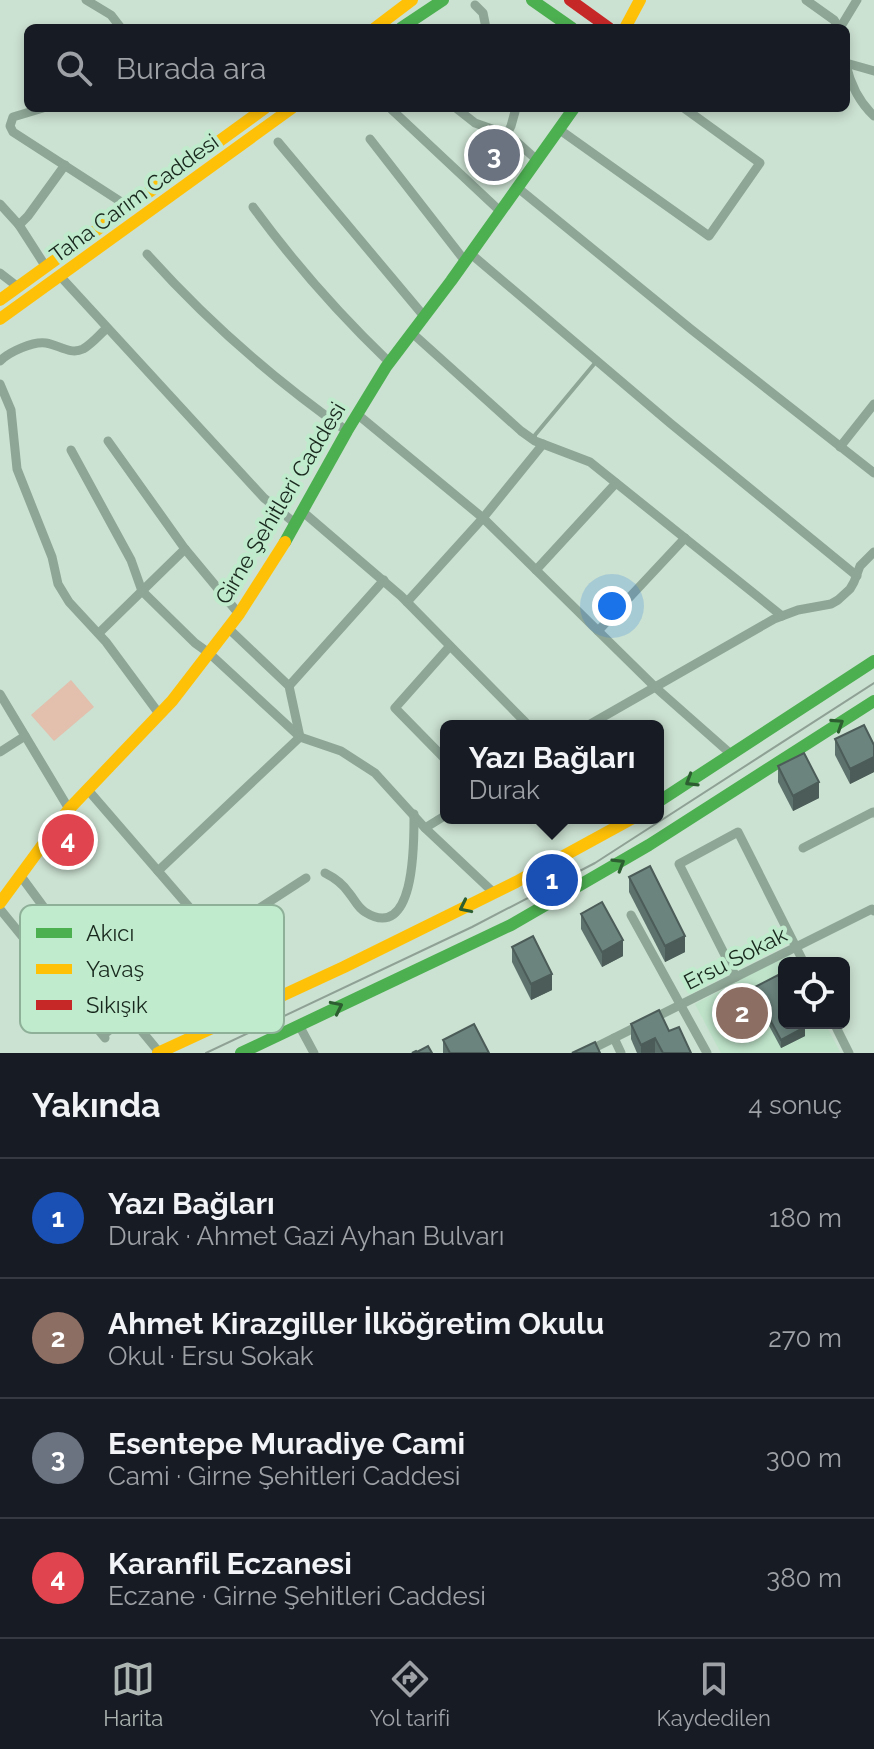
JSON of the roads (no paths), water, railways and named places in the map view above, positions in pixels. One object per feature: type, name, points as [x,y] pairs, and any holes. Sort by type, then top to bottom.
[{"type":"main road","points":[[380,24],[412,0]]},
{"type":"main road","points":[[407,24],[443,0]]},
{"type":"main road","points":[[532,0],[566,24]]},
{"type":"main road","points":[[570,0],[603,24]]},
{"type":"main road","points":[[627,24],[640,0]]},
{"type":"main road","name":"Taha Carım Caddesi","points":[[0,300],[260,112]]},
{"type":"main road","name":"Taha Carım Caddesi","points":[[0,319],[286,112]]},
{"type":"main road","name":"Girne Şehitleri Caddesi","points":[[0,906],[69,809],[160,715],[239,614],[296,524],[389,362],[571,112]]},
{"type":"main road","points":[[664,798],[874,661]]},
{"type":"main road","points":[[284,1032],[554,902],[638,853],[874,701]]},
{"type":"main road","points":[[284,994],[494,893],[618,824]]},
{"type":"main road","points":[[159,1053],[202,1033]]},
{"type":"main road","points":[[241,1053],[282,1033]]},
{"type":"street","points":[[86,0],[111,15],[118,24]]},
{"type":"street","points":[[806,0],[836,24]]},
{"type":"street","points":[[842,24],[857,0]]},
{"type":"street","points":[[475,5],[483,13],[485,24]]},
{"type":"street","points":[[850,65],[874,71]]},
{"type":"street","points":[[850,80],[857,96],[874,116]]},
{"type":"street","points":[[27,112],[15,115],[11,120],[11,130],[129,207]]},
{"type":"street","points":[[394,112],[501,212]]},
{"type":"street","points":[[461,112],[475,123],[517,142],[538,161]]},
{"type":"street","points":[[506,136],[515,112]]},
{"type":"street","points":[[560,130],[709,236],[760,163],[690,112]]},
{"type":"street","points":[[370,139],[468,257],[857,576]]},
{"type":"street","points":[[278,142],[423,315]]},
{"type":"street","points":[[19,225],[65,165]]},
{"type":"street","points":[[518,188],[874,473]]},
{"type":"street","points":[[0,204],[19,225],[46,267]]},
{"type":"street","points":[[253,207],[311,280],[389,362]]},
{"type":"street","points":[[147,254],[241,349],[347,431]]},
{"type":"street","points":[[0,273],[18,287]]},
{"type":"street","points":[[60,276],[264,498],[296,524]]},
{"type":"street","points":[[0,361],[37,343],[70,350],[82,349],[107,328]]},
{"type":"street","points":[[411,332],[521,431],[539,442],[590,462],[782,616]]},
{"type":"street","points":[[0,384],[11,410],[17,469],[52,557],[58,584],[160,715]]},
{"type":"street","points":[[840,447],[874,404]]},
{"type":"street","points":[[357,414],[483,518],[655,687],[732,755]]},
{"type":"street","points":[[108,441],[185,549],[239,614]]},
{"type":"street","points":[[407,602],[483,518],[539,442]]},
{"type":"street","points":[[71,450],[131,560],[142,591],[300,737],[328,746],[364,765],[385,782],[425,828],[494,893]]},
{"type":"street","points":[[536,570],[616,483]]},
{"type":"street","points":[[303,512],[384,580],[523,720]]},
{"type":"street","points":[[598,631],[685,538]]},
{"type":"street","points":[[99,633],[185,549]]},
{"type":"street","points":[[597,720],[782,616],[831,604],[844,595],[854,582],[860,566],[874,552]]},
{"type":"street","points":[[289,686],[384,580]]},
{"type":"street","points":[[228,628],[289,686],[300,737]]},
{"type":"street","points":[[440,754],[395,708],[450,646]]},
{"type":"street","points":[[0,694],[69,809]]},
{"type":"street","points":[[0,752],[25,736]]},
{"type":"street","points":[[158,871],[300,737]]},
{"type":"street","points":[[88,790],[187,905]]},
{"type":"street","points":[[803,848],[874,813]]},
{"type":"street","points":[[325,873],[341,883],[364,912],[380,917],[394,913],[406,897],[414,814]]},
{"type":"street","points":[[425,828],[440,819]]},
{"type":"street","points":[[736,977],[679,864],[738,832],[801,957]]},
{"type":"street","points":[[20,875],[42,905]]},
{"type":"street","points":[[264,905],[306,878]]},
{"type":"street","points":[[0,906],[20,931]]},
{"type":"street","name":"Ersu Sokak","points":[[584,1053],[873,910]]},
{"type":"street","points":[[631,915],[707,1053]]},
{"type":"street","points":[[299,1025],[314,1053]]},
{"type":"street","points":[[837,1029],[849,1053]]},
{"type":"street","points":[[101,1033],[105,1038]]},
{"type":"street","points":[[143,1033],[159,1053]]},
{"type":"street","points":[[614,1038],[621,1053]]},
{"type":"lane","points":[[539,442],[535,435],[596,361]]},
{"type":"lane","points":[[105,1038],[111,1033]]},
{"type":"tram line","points":[[664,818],[874,683]]},
{"type":"tram line","points":[[284,1016],[472,927],[595,863],[655,824]]},
{"type":"tram line","points":[[206,1053],[248,1033]]},
{"type":"place","name":"Esentepe Muradiye Cami","points":[[494,155]]},
{"type":"place","name":"Karanfil Eczanesi","points":[[68,840]]},
{"type":"place","name":"Yazı Bağları","points":[[552,880]]},
{"type":"place","name":"Ahmet Kirazgiller İlköğretim Okulu","points":[[742,1013]]}]
